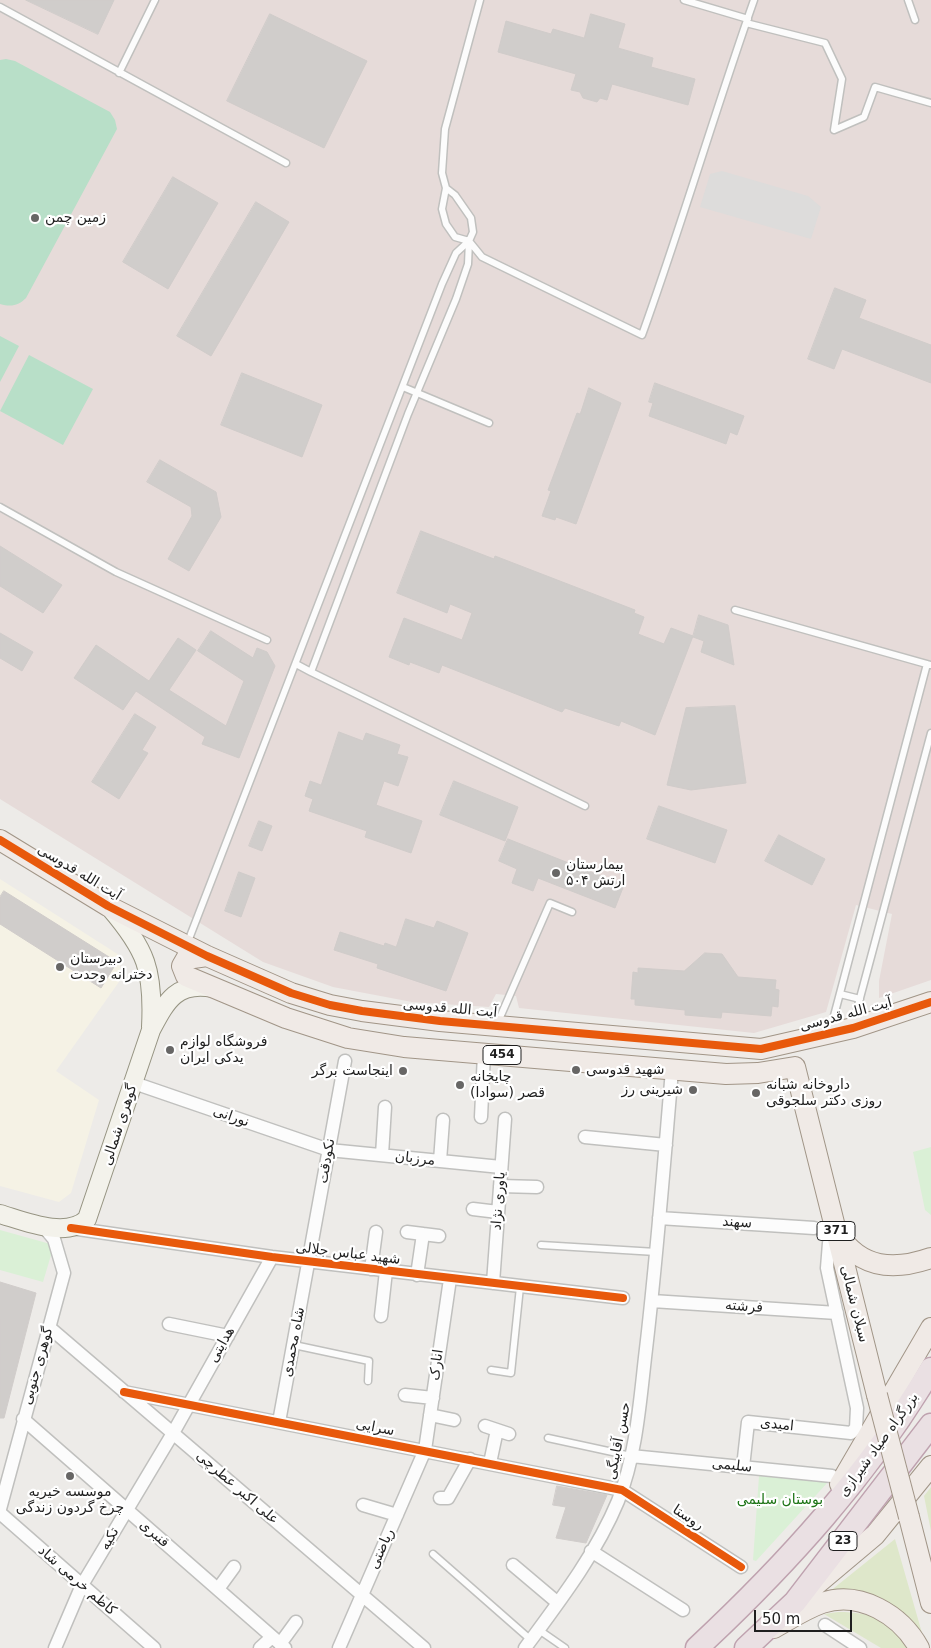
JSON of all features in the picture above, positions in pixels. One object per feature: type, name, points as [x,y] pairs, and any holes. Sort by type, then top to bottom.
[{"type":"highway","name":"بزرگراه صیاد شیرازی","points":[[698,1648],[737,1611],[803,1541],[855,1481],[931,1369]]},
{"type":"highway","name":"بزرگراه صیاد شیرازی","points":[[752,1643],[795,1602],[931,1425]]},
{"type":"main road","name":"آیت الله قدوسی","points":[[0,840],[108,906],[207,956],[291,993],[330,1005],[404,1018],[749,1049],[776,1046],[852,1028],[931,1002]]},
{"type":"main road","name":"آیت الله قدوسی","points":[[108,906],[135,938],[148,968],[152,994],[151,1030]]},
{"type":"main road","points":[[207,956],[186,959],[182,966],[183,971],[186,976],[218,989]]},
{"type":"main road","name":"454","points":[[151,1030],[163,1008],[174,994],[196,987],[218,989],[286,1018],[348,1038],[404,1047],[672,1070],[758,1074],[795,1067]]},
{"type":"main road","name":"گوهری شمالی","points":[[71,1228],[87,1219],[151,1030]]},
{"type":"main road","name":"سبلان شمالی","points":[[795,1067],[931,1603]]},
{"type":"main road","points":[[0,1214],[43,1226],[71,1228]]},
{"type":"main road","points":[[836,1230],[853,1252],[873,1262],[892,1266],[913,1264],[931,1258]]},
{"type":"main road","points":[[803,1541],[846,1476],[931,1328]]},
{"type":"main road","points":[[795,1602],[875,1535],[931,1466]]},
{"type":"main road","points":[[752,1643],[811,1607],[824,1602],[840,1600],[869,1604],[885,1612],[900,1622],[919,1648]]},
{"type":"street","points":[[481,1117],[484,1054]]},
{"type":"street","name":"نکودقت","points":[[310,1261],[344,1060]]},
{"type":"street","name":"حسن آقابیگی","points":[[528,1644],[558,1603],[591,1551],[612,1513],[622,1490],[631,1456],[652,1301],[672,1070]]},
{"type":"street","name":"نورانی","points":[[134,1083],[329,1150]]},
{"type":"street","points":[[382,1155],[385,1107]]},
{"type":"street","name":"یاوری نژاد","points":[[493,1283],[505,1119]]},
{"type":"street","points":[[440,1161],[443,1120]]},
{"type":"street","points":[[585,1137],[666,1145]]},
{"type":"street","name":"مرزبان","points":[[329,1150],[501,1167]]},
{"type":"street","points":[[500,1186],[537,1187]]},
{"type":"street","points":[[472,1208],[498,1212]]},
{"type":"street","name":"سهند","points":[[659,1218],[814,1228]]},
{"type":"street","name":"گوهری جنوبی","points":[[0,1509],[64,1273],[54,1239],[43,1226]]},
{"type":"street","name":"شهید عباس جلالی","points":[[71,1228],[272,1257],[623,1298]]},
{"type":"street","points":[[836,1230],[826,1254],[837,1313]]},
{"type":"street","points":[[371,1269],[376,1232]]},
{"type":"street","points":[[407,1232],[439,1236]]},
{"type":"street","points":[[417,1275],[423,1234]]},
{"type":"street","name":"هدایتی","points":[[173,1433],[272,1257]]},
{"type":"street","name":"شاه محمدی","points":[[279,1422],[310,1261]]},
{"type":"street","points":[[381,1316],[386,1271]]},
{"type":"street","name":"انارک","points":[[426,1450],[450,1279]]},
{"type":"street","name":"فرشته","points":[[652,1301],[837,1313]]},
{"type":"street","name":"امیدی","points":[[743,1467],[748,1422],[851,1433],[856,1428],[858,1416],[837,1313]]},
{"type":"street","points":[[169,1324],[228,1336]]},
{"type":"street","name":"علی اکبر عطرچی","points":[[50,1328],[424,1648]]},
{"type":"street","name":"سرایی","points":[[124,1392],[622,1490]]},
{"type":"street","points":[[405,1395],[433,1398]]},
{"type":"street","points":[[430,1415],[454,1420]]},
{"type":"street","name":"قنبری","points":[[23,1420],[279,1643]]},
{"type":"street","points":[[490,1463],[491,1428],[509,1434]]},
{"type":"street","name":"تکیه","points":[[55,1648],[82,1585],[173,1433]]},
{"type":"street","name":"ریاضتی","points":[[339,1648],[426,1450]]},
{"type":"street","name":"سلیمی","points":[[631,1456],[832,1476]]},
{"type":"street","points":[[440,1498],[448,1498],[470,1459]]},
{"type":"street","name":"روستا","points":[[622,1490],[741,1567]]},
{"type":"street","points":[[362,1506],[397,1515]]},
{"type":"street","name":"کاظم خرمی شاد","points":[[0,1514],[152,1647]]},
{"type":"street","points":[[591,1551],[683,1610]]},
{"type":"street","points":[[513,1565],[558,1603]]},
{"type":"street","points":[[218,1589],[234,1568]]},
{"type":"street","points":[[260,1648],[279,1643],[296,1622]]},
{"type":"street","points":[[825,1625],[852,1646]]},
{"type":"lane","points":[[120,73],[155,0]]},
{"type":"lane","points":[[480,0],[445,129],[442,173],[446,188],[442,209],[446,224],[455,238],[469,241],[482,256],[642,335],[674,246],[706,139],[754,0]]},
{"type":"lane","points":[[684,0],[747,21],[825,43],[842,79],[834,130],[864,118],[874,87],[931,103]]},
{"type":"lane","points":[[908,0],[915,20]]},
{"type":"lane","points":[[0,7],[286,163]]},
{"type":"lane","points":[[311,672],[468,264],[469,241],[473,232],[471,218],[455,194],[446,188]]},
{"type":"lane","points":[[187,946],[456,253],[469,241]]},
{"type":"lane","points":[[403,387],[489,424]]},
{"type":"lane","points":[[0,508],[116,572],[267,640]]},
{"type":"lane","points":[[735,610],[929,665],[830,1033]]},
{"type":"lane","points":[[296,664],[585,806]]},
{"type":"lane","points":[[852,1028],[931,733]]},
{"type":"lane","points":[[496,1026],[550,903],[572,912]]},
{"type":"lane","points":[[840,994],[860,999]]},
{"type":"lane","points":[[541,1245],[656,1252]]},
{"type":"lane","points":[[491,1370],[511,1374],[520,1286]]},
{"type":"lane","points":[[294,1345],[369,1361],[368,1381]]},
{"type":"lane","points":[[548,1438],[631,1456]]},
{"type":"lane","points":[[432,1554],[528,1644]]},
{"type":"lane","points":[[539,1630],[566,1648]]},
{"type":"shaded area","points":[[0,0],[931,0],[931,980],[879,998],[879,981],[892,914],[856,905],[826,1012],[754,1033],[519,1008],[516,996],[496,994],[489,1007],[412,1002],[333,987],[263,962],[0,799]]},
{"type":"shaded area","points":[[722,171],[808,196],[821,207],[811,239],[700,207],[710,174]]},
{"type":"shaded area","points":[[0,879],[119,955],[121,979],[56,1071],[99,1100],[71,1193],[59,1202],[0,1186]]},
{"type":"green space","name":"زمین چمن","points":[[0,60],[15,61],[110,112],[115,120],[117,129],[26,298],[20,303],[11,306],[0,304]]},
{"type":"green space","points":[[0,336],[19,346],[0,382]]},
{"type":"green space","points":[[29,355],[93,389],[63,445],[0,411]]},
{"type":"green space","points":[[931,1147],[931,1215],[925,1210],[913,1152]]},
{"type":"green space","points":[[0,1230],[54,1245],[43,1282],[0,1270]]},
{"type":"green space","name":"بوستان سلیمی","points":[[759,1476],[828,1482],[756,1561],[753,1560]]},
{"type":"green space","points":[[931,1487],[931,1531],[924,1496]]},
{"type":"green space","points":[[895,1539],[922,1633],[910,1622],[824,1596]]},
{"type":"green space","points":[[851,1612],[871,1616],[887,1624],[909,1648],[881,1648],[824,1614]]},
{"type":"building","points":[[26,0],[114,0],[98,34]]},
{"type":"building","points":[[270,14],[367,61],[324,148],[227,101]]},
{"type":"building","points":[[591,14],[625,24],[618,48],[653,58],[651,67],[695,79],[688,105],[612,84],[607,100],[600,98],[597,102],[583,98],[580,92],[571,90],[576,74],[498,52],[506,21],[551,34],[553,29],[584,38]]},
{"type":"building","points":[[173,177],[218,203],[168,289],[123,262]]},
{"type":"building","points":[[256,202],[289,222],[211,356],[177,336]]},
{"type":"building","points":[[835,288],[866,300],[859,318],[931,345],[931,383],[842,349],[834,369],[808,359]]},
{"type":"building","points":[[242,373],[322,405],[302,457],[221,425]]},
{"type":"building","points":[[655,383],[744,416],[737,435],[730,432],[726,444],[649,416],[653,403],[649,402]]},
{"type":"building","points":[[589,388],[621,403],[576,524],[556,517],[555,520],[542,516],[551,491],[548,490],[577,413],[580,414]]},
{"type":"building","points":[[160,460],[216,492],[221,517],[189,571],[168,559],[192,516],[191,507],[147,482]]},
{"type":"building","points":[[421,531],[494,559],[495,556],[635,610],[634,613],[644,617],[638,634],[664,644],[671,628],[693,636],[655,735],[621,721],[619,726],[565,708],[562,712],[442,665],[439,673],[410,662],[409,665],[389,657],[404,618],[462,640],[472,613],[450,604],[447,613],[397,593]]},
{"type":"building","points":[[0,546],[62,585],[43,613],[0,586]]},
{"type":"building","points":[[699,615],[728,625],[734,665],[701,652],[704,641],[693,637]]},
{"type":"building","points":[[211,631],[253,658],[257,648],[267,652],[275,666],[239,758],[202,744],[205,737],[136,691],[123,710],[74,678],[96,645],[149,681],[178,638],[196,650],[169,690],[226,726],[244,681],[198,651]]},
{"type":"building","points":[[0,633],[33,652],[22,671],[0,658]]},
{"type":"building","points":[[735,706],[746,783],[691,790],[667,785],[686,708]]},
{"type":"building","points":[[135,714],[156,727],[142,750],[148,753],[119,799],[92,782]]},
{"type":"building","points":[[339,732],[363,741],[366,733],[400,745],[397,754],[408,757],[398,786],[384,781],[376,805],[422,821],[411,853],[365,837],[367,831],[309,811],[313,799],[305,796],[310,781],[321,785]]},
{"type":"building","points":[[454,781],[518,807],[505,841],[440,815]]},
{"type":"building","points":[[659,806],[727,830],[715,863],[647,839]]},
{"type":"building","points":[[259,821],[272,826],[262,851],[249,846]]},
{"type":"building","points":[[779,835],[825,859],[812,885],[765,861]]},
{"type":"building","name":"بیمارستان ۵۰۴ ارتش","points":[[508,839],[624,885],[615,908],[538,878],[533,891],[512,883],[517,869],[499,861]]},
{"type":"building","points":[[239,872],[255,878],[241,917],[225,911]]},
{"type":"building","points":[[4,891],[117,962],[101,988],[0,924],[0,897]]},
{"type":"building","points":[[406,919],[434,928],[437,921],[468,933],[446,991],[377,968],[378,964],[334,950],[340,932],[384,946],[385,943],[396,947]]},
{"type":"building","points":[[705,953],[722,954],[738,977],[776,980],[775,989],[779,990],[778,1007],[772,1006],[771,1016],[722,1012],[721,1018],[685,1015],[685,1010],[635,1005],[635,999],[631,999],[633,972],[638,973],[638,968],[684,971]]},
{"type":"building","points":[[0,1282],[36,1293],[4,1418],[0,1418]]},
{"type":"building","points":[[557,1486],[607,1495],[586,1543],[556,1538],[566,1507],[553,1505]]},
{"type":"cycle path","points":[[0,840],[108,906],[207,956],[291,993],[330,1005],[362,1011],[440,1021],[761,1049],[853,1028],[931,1002]]},
{"type":"cycle path","points":[[71,1228],[272,1257],[623,1298]]},
{"type":"cycle path","points":[[124,1392],[622,1490],[741,1567]]},
{"type":"place","name":"زمین چمن","points":[[35,218]]},
{"type":"place","name":"بیمارستان ۵۰۴ ارتش","points":[[556,873]]},
{"type":"place","name":"دبیرستان دخترانه وحدت","points":[[60,967]]},
{"type":"place","name":"فروشگاه لوازم یدکی ایران","points":[[170,1050]]},
{"type":"place","name":"شهید قدوسی","points":[[576,1070]]},
{"type":"place","name":"اینجاست برگر","points":[[403,1071]]},
{"type":"place","name":"چایخانه قصر (سوادا)","points":[[460,1085]]},
{"type":"place","name":"شیرینی رز","points":[[693,1090]]},
{"type":"place","name":"داروخانه شبانه روزی دکتر سلجوقی","points":[[756,1093]]},
{"type":"place","name":"موسسه خیریه چرخ گردون زندگی","points":[[70,1476]]}]
